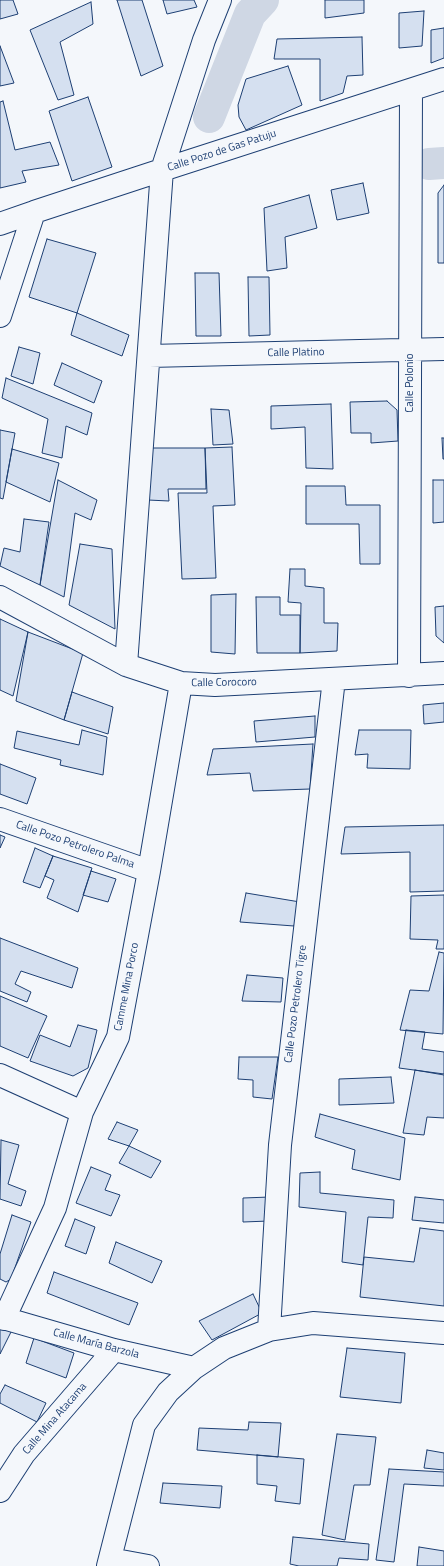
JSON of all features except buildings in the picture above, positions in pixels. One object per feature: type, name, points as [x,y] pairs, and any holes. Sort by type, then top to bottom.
[{"type":"street","points":[[126,665],[162,170],[204,40],[220,0]]},
{"type":"street","name":"Calle Pozo de Gas Patuju","points":[[1,221],[34,212],[444,79]]},
{"type":"street","name":"Calle Polonio","points":[[409,676],[411,90]]},
{"type":"street","points":[[0,316],[8,268],[34,212]]},
{"type":"street","name":"Calle Platino","points":[[149,356],[444,349]]},
{"type":"street","name":"Calle Corocoro","points":[[0,597],[126,665],[181,683],[215,685],[444,673]]},
{"type":"street","name":"Calle Pozo Petrolero Tigre","points":[[269,1330],[280,1145],[334,679]]},
{"type":"street","name":"Camme Mina Porco","points":[[2,1318],[55,1208],[82,1112],[118,1037],[149,871],[181,683]]},
{"type":"street","name":"Calle Pozo Petrolero Palma","points":[[0,819],[149,871]]},
{"type":"street","points":[[0,1075],[82,1112]]},
{"type":"street","name":"Calle María Barzola","points":[[2,1318],[114,1350],[194,1368]]},
{"type":"street","points":[[148,1566],[109,1563],[144,1425],[168,1392],[194,1368],[224,1348],[269,1330],[313,1323],[444,1332]]},
{"type":"street","name":"Calle Mina Atacama","points":[[0,1491],[24,1454],[114,1350]]},
{"type":"waterway","points":[[209,117],[250,14],[263,0]]},
{"type":"waterway","points":[[429,164],[444,163]]}]
